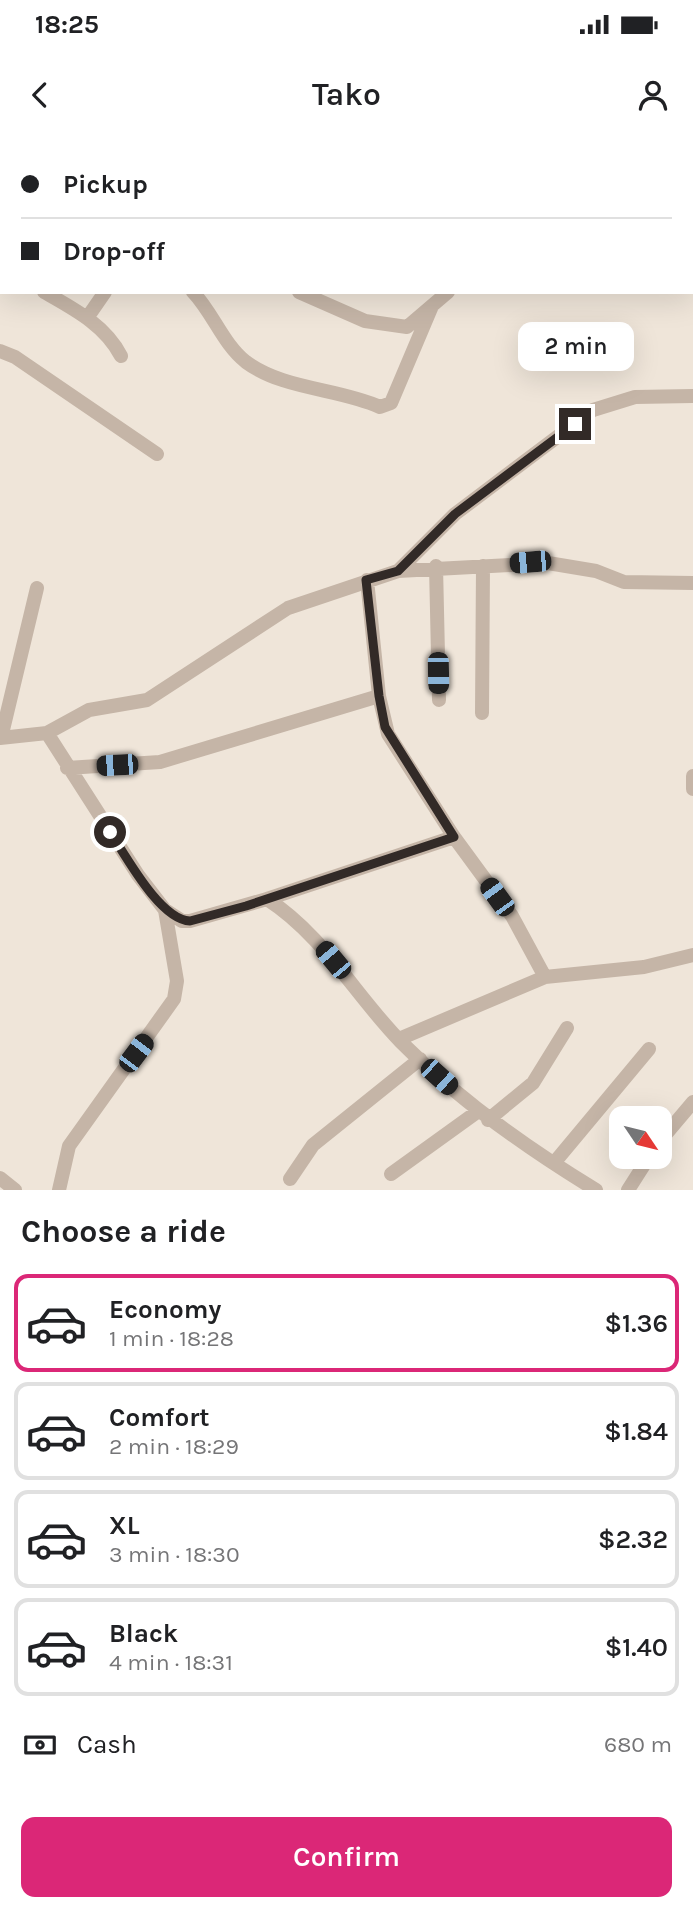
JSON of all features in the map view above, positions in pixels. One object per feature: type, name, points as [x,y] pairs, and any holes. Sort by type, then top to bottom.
[{"type":"street","points":[[47,294],[87,318],[113,341],[121,356]]},
{"type":"street","points":[[87,318],[104,294]]},
{"type":"street","points":[[194,294],[232,348],[246,362],[279,378],[380,407],[391,403],[432,306]]},
{"type":"street","points":[[304,294],[365,321],[400,327],[412,326],[446,294]]},
{"type":"street","points":[[0,351],[15,357],[157,454]]},
{"type":"street","points":[[398,571],[455,514],[593,410],[635,397],[693,396]]},
{"type":"street","points":[[37,588],[0,738],[47,733],[89,710],[159,695],[222,649],[288,608],[398,571],[436,566],[557,564],[596,571],[624,582],[693,583]]},
{"type":"street","points":[[436,566],[439,700]]},
{"type":"street","points":[[482,713],[483,566]]},
{"type":"street","points":[[366,580],[379,696],[388,734],[454,837],[512,916],[545,976]]},
{"type":"street","points":[[67,768],[160,762],[379,696]]},
{"type":"street","points":[[47,733],[67,768],[165,910],[182,921],[267,899],[454,837]]},
{"type":"street","points":[[693,776],[693,789]]},
{"type":"street","points":[[267,899],[305,927],[399,1039],[483,1116],[596,1190]]},
{"type":"street","points":[[59,1190],[69,1146],[174,999],[177,981],[165,910]]},
{"type":"street","points":[[399,1039],[545,976],[644,967],[693,956]]},
{"type":"street","points":[[391,1174],[533,1083],[567,1028]]},
{"type":"street","points":[[554,1163],[649,1049]]},
{"type":"street","points":[[290,1179],[313,1145],[420,1059]]},
{"type":"street","points":[[672,1127],[693,1102]]},
{"type":"street","points":[[628,1190],[641,1169]]},
{"type":"street","points":[[564,1190],[572,1175]]},
{"type":"street","points":[[0,1178],[15,1190]]},
{"type":"route","points":[[110,832],[165,910],[182,921],[217,915],[454,837],[385,727],[366,580],[398,571],[455,514],[575,424]]}]
